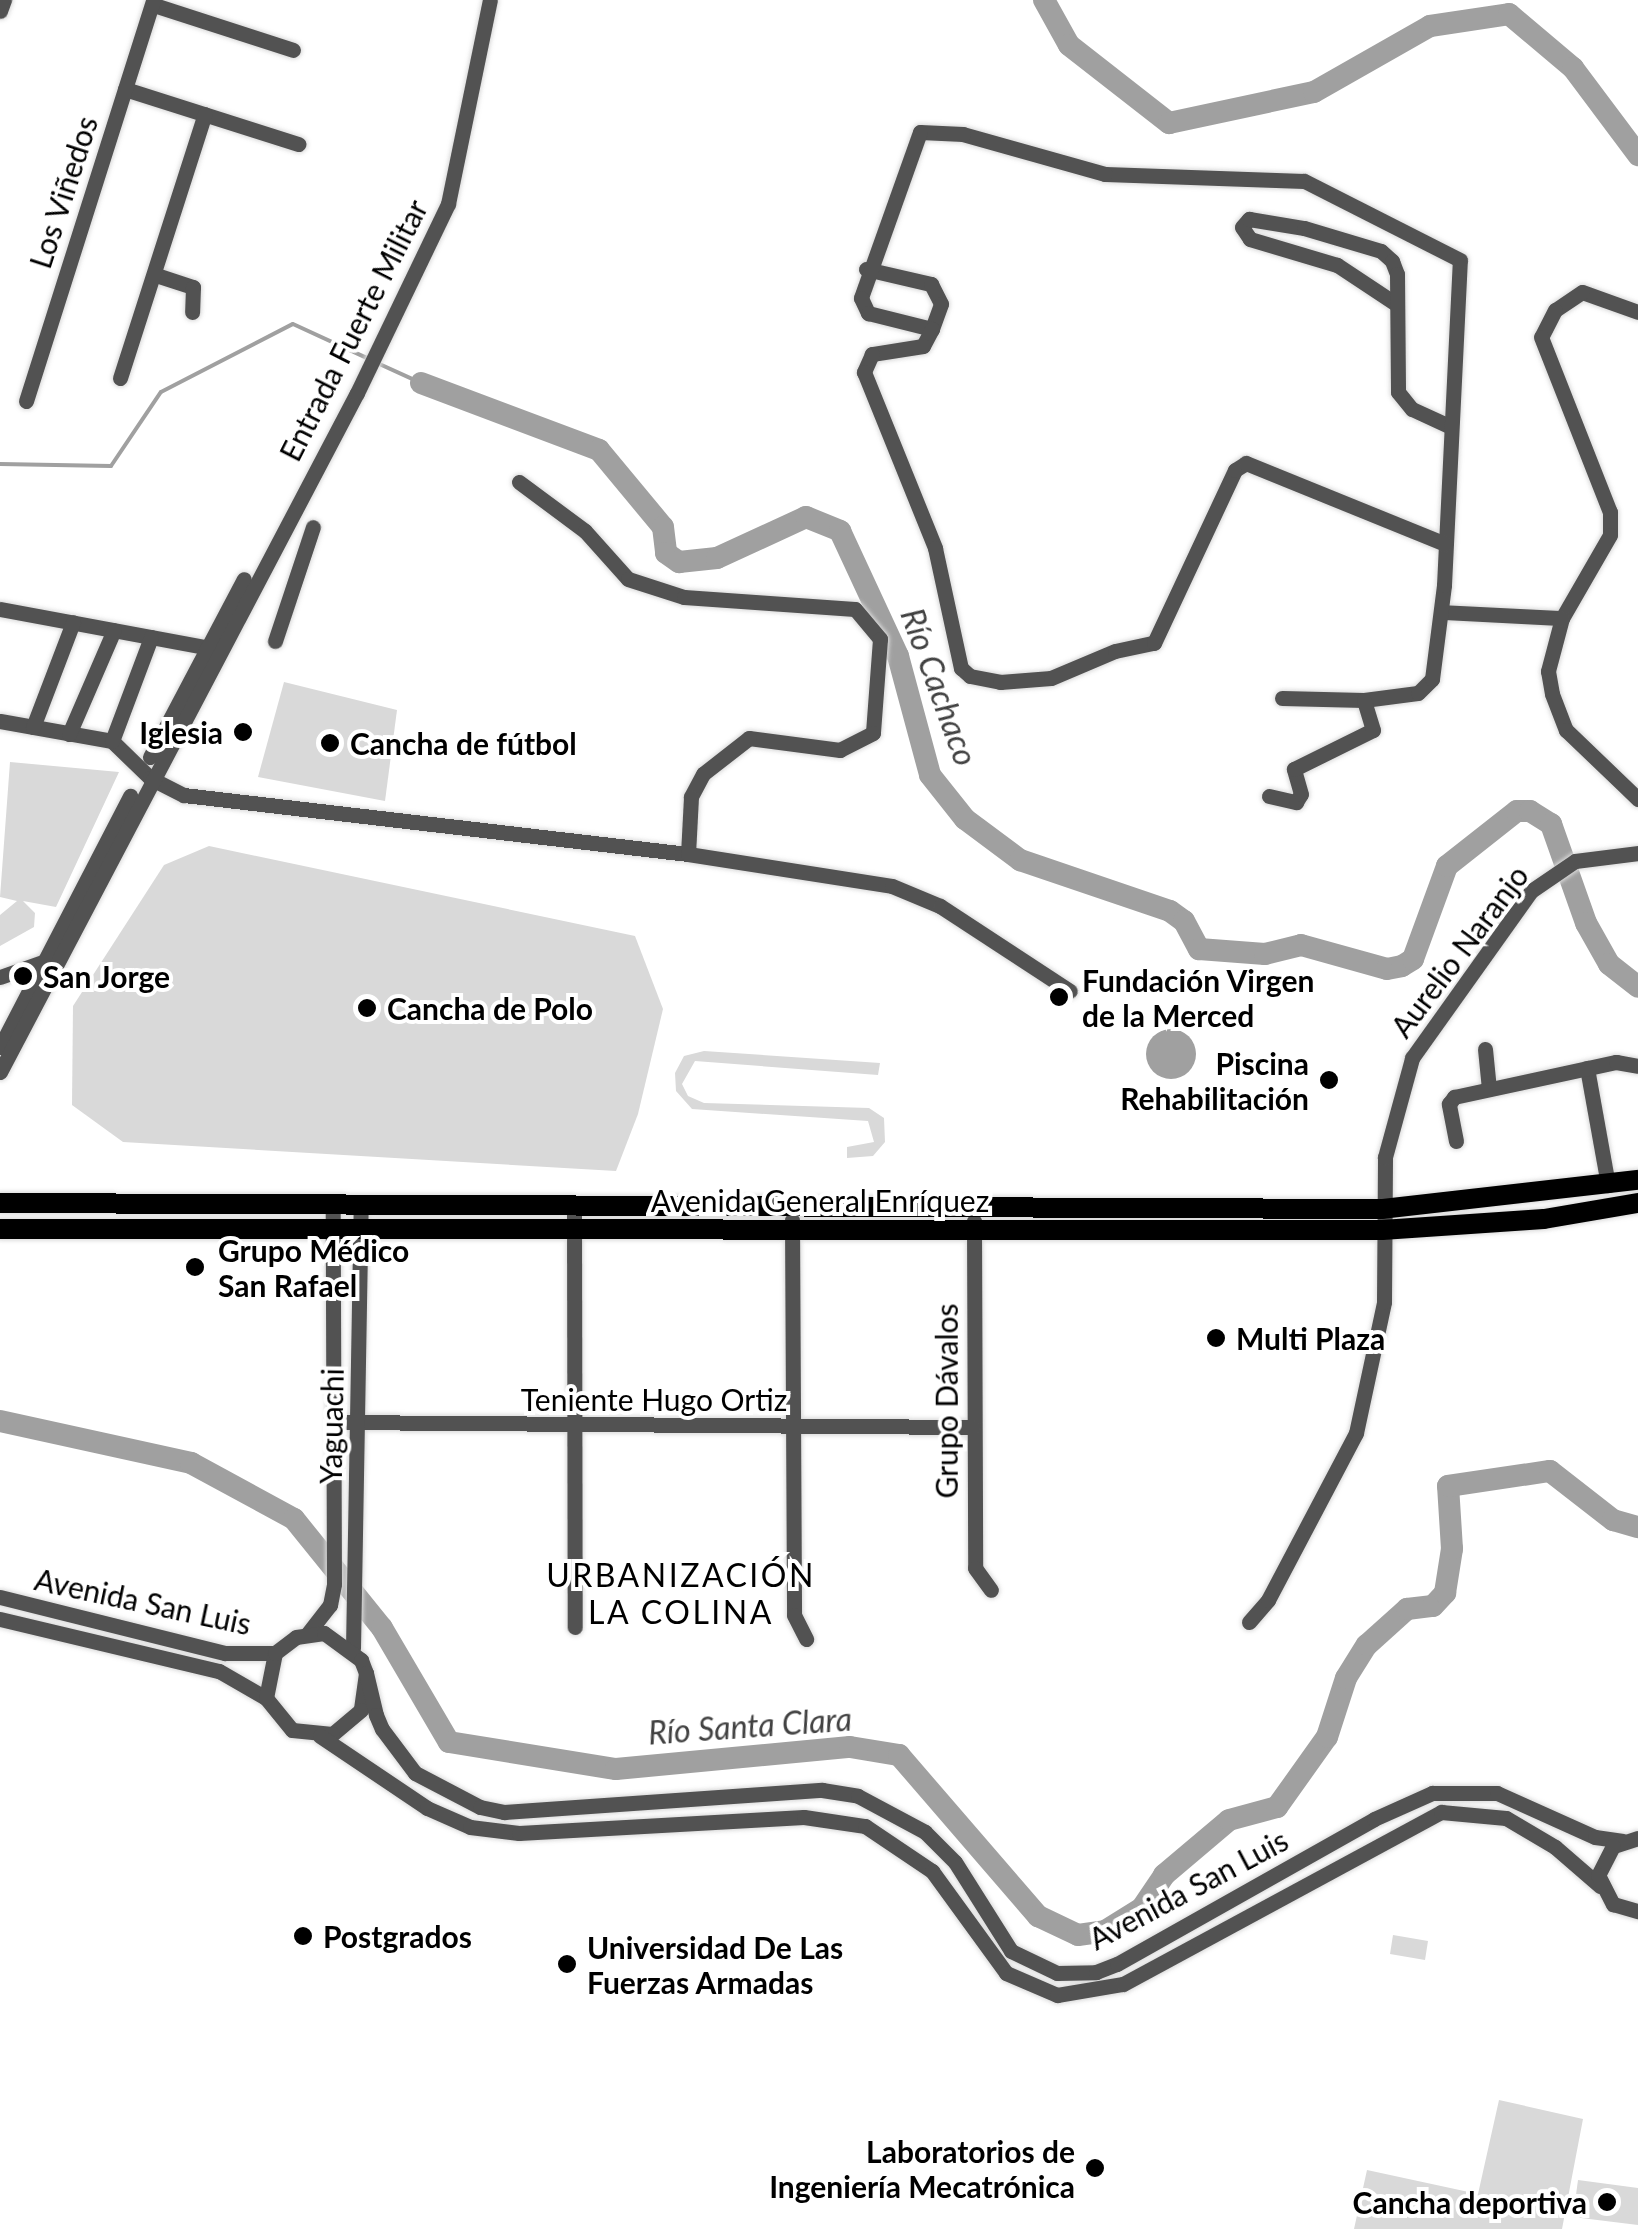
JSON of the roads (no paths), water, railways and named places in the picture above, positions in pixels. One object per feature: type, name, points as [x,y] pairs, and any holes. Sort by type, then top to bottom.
[{"type":"main road","name":"Avenida General Enríquez","points":[[1419,1218],[1638,1180]]},
{"type":"main road","name":"Avenida General Enríquez","points":[[0,1203],[1200,1209],[1382,1219]]},
{"type":"main road","name":"Avenida General Enríquez","points":[[0,1229],[1201,1232],[1382,1219],[1544,1219],[1638,1203]]},
{"type":"main road","points":[[1200,1209],[1201,1232]]},
{"type":"street","points":[[0,11],[4,0]]},
{"type":"street","name":"Entrada Fuerte Militar","points":[[0,1047],[213,648],[358,390],[448,204],[490,0]]},
{"type":"street","points":[[153,2],[293,50]]},
{"type":"street","name":"Los Viñedos","points":[[26,401],[153,2]]},
{"type":"street","points":[[124,89],[298,144]]},
{"type":"street","points":[[120,378],[205,114]]},
{"type":"street","points":[[932,329],[868,313],[861,298],[866,269],[912,141],[927,130],[1104,174],[1304,182],[1460,260],[1442,612],[1432,679],[1418,693],[1364,700],[1282,698]]},
{"type":"street","points":[[1396,304],[1337,265],[1244,236],[1246,220],[1304,228],[1381,251],[1397,274],[1398,392],[1412,409],[1449,426]]},
{"type":"street","points":[[866,269],[931,284],[941,304],[923,346],[872,354],[864,372],[935,548],[962,668],[970,676],[1000,682],[1051,678],[1115,650],[1154,643],[1236,470],[1246,463],[1445,544]]},
{"type":"street","points":[[156,275],[193,286],[192,312]]},
{"type":"street","points":[[1638,312],[1582,292],[1556,310],[1542,337],[1610,512],[1610,535],[1562,618],[1548,672],[1556,712],[1593,760],[1638,798]]},
{"type":"street","points":[[519,482],[584,531],[628,579],[684,597],[856,609],[880,639],[873,733],[840,750],[749,738],[704,774],[691,797],[688,854]]},
{"type":"street","points":[[275,641],[313,527]]},
{"type":"street","points":[[264,559],[293,580]]},
{"type":"street","points":[[0,609],[213,648]]},
{"type":"street","points":[[1442,612],[1562,618]]},
{"type":"street","points":[[33,727],[73,622]]},
{"type":"street","points":[[69,734],[114,630]]},
{"type":"street","points":[[112,742],[151,636]]},
{"type":"street","points":[[1270,796],[1296,802],[1301,794],[1294,769],[1373,730],[1364,700]]},
{"type":"street","points":[[0,722],[112,742],[146,775],[212,800],[688,854],[892,886],[940,906],[1070,991]]},
{"type":"street","name":"Entrada Fuerte Militar","points":[[0,1072],[60,957],[146,775]]},
{"type":"street","name":"Aurelio Naranjo","points":[[1249,1622],[1268,1600],[1356,1433],[1378,1352],[1386,1157],[1412,1058],[1548,875],[1575,861],[1638,853]]},
{"type":"street","points":[[0,976],[60,957]]},
{"type":"street","points":[[1484,1049],[1489,1089]]},
{"type":"street","points":[[1456,1141],[1450,1099],[1588,1068],[1638,1066]]},
{"type":"street","points":[[1588,1068],[1608,1184]]},
{"type":"street","name":"Yaguachi","points":[[308,1633],[330,1605],[334,1584],[333,1204]]},
{"type":"street","name":"Yaguachi","points":[[353,1648],[361,1204]]},
{"type":"street","points":[[792,1206],[794,1615],[806,1639]]},
{"type":"street","points":[[574,1207],[576,1627]]},
{"type":"street","name":"Grupo Dávalos","points":[[973,1207],[975,1568],[991,1590]]},
{"type":"street","name":"Teniente Hugo Ortiz","points":[[335,1422],[973,1428]]},
{"type":"street","name":"Avenida San Luis","points":[[0,1598],[224,1652],[275,1653]]},
{"type":"street","name":"Avenida San Luis","points":[[0,1619],[220,1672],[266,1698]]},
{"type":"street","points":[[308,1633],[353,1648],[366,1674],[366,1698],[353,1720],[320,1736],[292,1730],[266,1698],[275,1653],[308,1633]]},
{"type":"street","name":"Avenida San Luis","points":[[366,1674],[392,1747],[436,1788],[480,1807],[504,1812],[822,1790],[892,1810],[954,1862],[1011,1951],[1057,1973],[1096,1972],[1117,1964],[1374,1819],[1432,1793],[1496,1793],[1594,1837],[1633,1839]]},
{"type":"street","name":"Avenida San Luis","points":[[320,1736],[427,1808],[470,1827],[520,1833],[804,1816],[865,1826],[932,1870],[1006,1973],[1056,1995],[1123,1984],[1441,1812],[1506,1818],[1555,1847],[1600,1886],[1613,1904],[1638,1910]]},
{"type":"street","points":[[1600,1886],[1605,1854],[1633,1839]]},
{"type":"waterway","points":[[1044,0],[1069,45],[1169,123],[1314,92],[1430,26],[1509,14],[1573,68],[1638,155]]},
{"type":"waterway","points":[[0,464],[111,466],[161,392],[293,324],[367,358]]},
{"type":"waterway","points":[[375,362],[421,383]]},
{"type":"waterway","name":"Río Cachaco","points":[[421,383],[599,450],[663,527],[666,553],[679,562],[717,558],[806,517],[840,531],[898,656],[930,775],[965,819],[1020,860],[1170,911],[1184,921],[1199,949],[1265,954],[1301,945],[1387,969],[1402,966],[1413,959],[1447,866],[1517,811],[1530,811],[1551,824],[1586,923],[1609,964],[1638,987]]},
{"type":"waterway","name":"Río Santa Clara","points":[[0,1421],[191,1463],[294,1519],[382,1628],[449,1742],[616,1769],[850,1747],[899,1755],[1038,1916],[1078,1935],[1105,1931],[1142,1908],[1164,1875],[1229,1820],[1277,1807],[1327,1737],[1346,1678],[1367,1645],[1407,1609],[1433,1606],[1445,1593],[1452,1549],[1448,1486],[1550,1471],[1613,1520],[1638,1527]]},
{"type":"place","name":"Iglesia","points":[[243,732]]},
{"type":"place","name":"Cancha de fútbol","points":[[330,743]]},
{"type":"place","name":"San Jorge","points":[[23,976]]},
{"type":"place","name":"Fundación Virgen de la Merced","points":[[1059,997]]},
{"type":"place","name":"Cancha de Polo","points":[[367,1008]]},
{"type":"place","name":"Piscina Rehabilitación","points":[[1329,1080]]},
{"type":"place","name":"Grupo Médico San Rafael","points":[[195,1267]]},
{"type":"place","name":"Multi Plaza","points":[[1216,1338]]},
{"type":"place","name":"Postgrados","points":[[303,1936]]},
{"type":"place","name":"Universidad De Las Fuerzas Armadas","points":[[567,1964]]},
{"type":"place","name":"Laboratorios de Ingeniería Mecatrónica","points":[[1095,2168]]},
{"type":"place","name":"Cancha deportiva","points":[[1607,2202]]},
{"type":"district","name":"URBANIZACIÓN LA COLINA","points":[[681,1594]]}]
